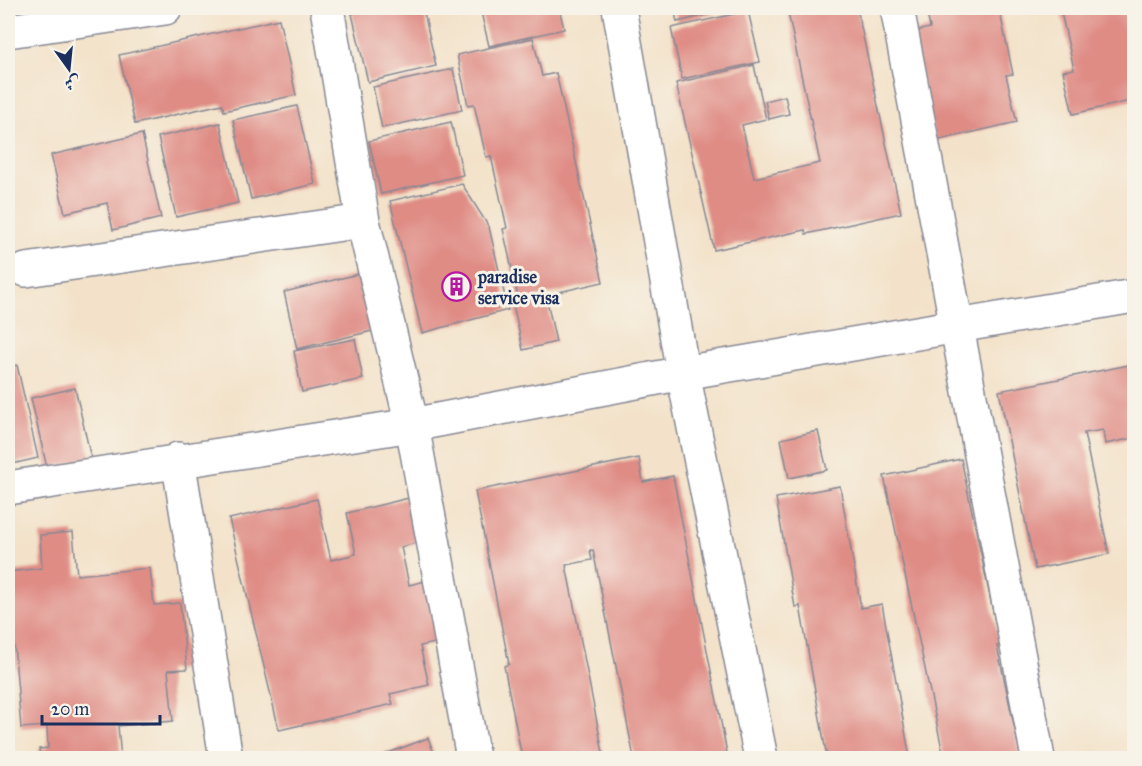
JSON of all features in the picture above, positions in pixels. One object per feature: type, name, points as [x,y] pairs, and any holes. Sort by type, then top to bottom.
[{"type":"street","points":[[8,31],[165,8]]},
{"type":"street","points":[[327,8],[363,221],[412,425],[473,759]]},
{"type":"street","points":[[619,8],[683,373],[761,759]]},
{"type":"street","points":[[897,8],[1038,759]]},
{"type":"street","points":[[26,270],[363,221]]},
{"type":"street","points":[[8,488],[178,459],[412,425],[683,373],[1134,296]]},
{"type":"street","points":[[178,459],[226,759]]},
{"type":"building","points":[[354,8],[423,8],[436,66],[368,82],[352,14],[355,13]]},
{"type":"building","points":[[480,8],[559,8],[564,29],[489,46]]},
{"type":"building","points":[[674,8],[734,8],[677,22]]},
{"type":"building","points":[[787,8],[857,8],[901,213],[806,234],[805,230],[714,250],[676,83],[754,65],[766,119],[742,125],[754,178],[820,163]]},
{"type":"building","points":[[926,8],[999,8],[1013,74],[1006,75],[1017,122],[935,141],[911,32],[930,28]]},
{"type":"building","points":[[1060,8],[1131,8],[1134,22],[1134,100],[1073,114],[1063,71],[1074,69]]},
{"type":"building","points":[[748,11],[760,62],[682,79],[671,28]]},
{"type":"building","points":[[279,19],[296,95],[224,111],[222,104],[135,124],[119,55]]},
{"type":"building","points":[[533,38],[542,76],[556,73],[603,282],[519,301],[503,229],[507,228],[491,156],[486,157],[474,104],[468,105],[457,55]]},
{"type":"building","points":[[453,69],[462,110],[382,128],[373,87]]},
{"type":"building","points":[[785,96],[789,114],[769,119],[765,101]]},
{"type":"building","points":[[297,106],[315,184],[251,199],[233,120]]},
{"type":"building","points":[[451,122],[463,175],[381,194],[369,141]]},
{"type":"building","points":[[220,123],[238,203],[176,217],[158,137]]},
{"type":"building","points":[[142,134],[161,218],[113,230],[107,203],[65,213],[51,155]]},
{"type":"building","name":"paradise service visa","points":[[462,184],[489,227],[508,310],[422,333],[390,201]]},
{"type":"building","points":[[371,271],[385,328],[297,349],[284,292]]},
{"type":"building","points":[[546,296],[556,342],[523,350],[513,304]]},
{"type":"building","points":[[355,339],[363,379],[302,392],[294,351]]},
{"type":"building","points":[[1134,364],[1134,438],[1105,444],[1103,430],[1084,433],[1109,554],[1035,569],[999,391]]},
{"type":"building","points":[[17,365],[38,458],[8,465],[8,367]]},
{"type":"building","points":[[75,388],[91,458],[47,468],[31,398]]},
{"type":"building","points":[[818,431],[827,470],[789,478],[781,439]]},
{"type":"building","points":[[639,458],[643,482],[673,476],[728,758],[634,758],[593,550],[590,550],[592,560],[566,565],[604,758],[522,758],[504,666],[509,664],[475,491]]},
{"type":"building","points":[[961,459],[1021,758],[944,758],[884,476]]},
{"type":"building","points":[[840,486],[861,608],[882,604],[910,758],[827,758],[800,606],[795,607],[776,498]]},
{"type":"building","points":[[409,498],[420,542],[401,547],[409,585],[425,581],[440,642],[420,646],[429,685],[390,694],[393,704],[279,730],[229,519],[317,499],[331,560],[356,554],[347,513]]},
{"type":"building","points":[[73,532],[77,575],[150,568],[154,605],[180,603],[187,669],[168,670],[173,721],[118,726],[121,758],[40,758],[39,749],[48,748],[47,726],[21,728],[8,572],[42,568],[40,535]]},
{"type":"building","points":[[428,738],[436,758],[375,758]]},
{"type":"place","name":"paradise service visa","points":[[457,287]]}]
